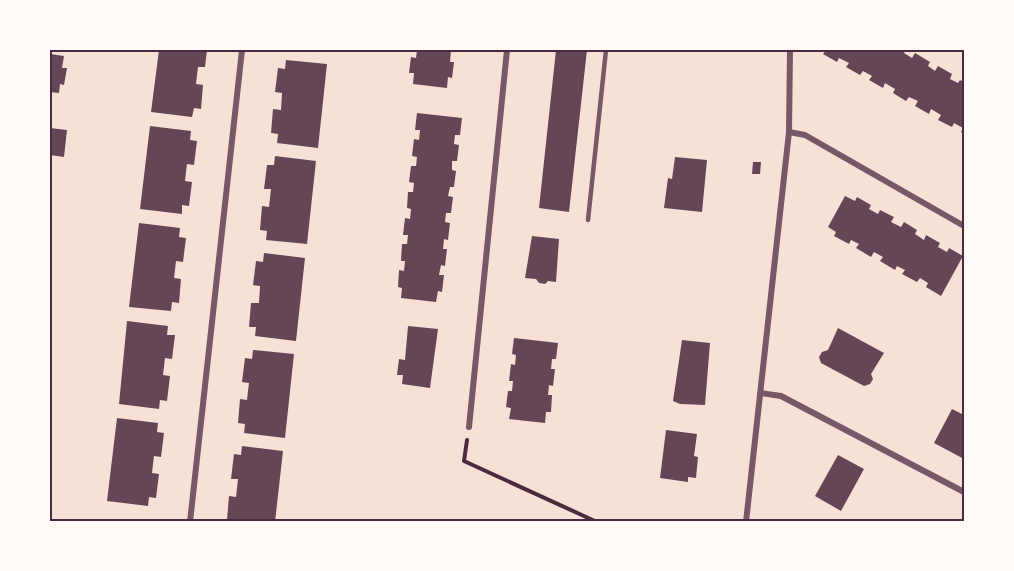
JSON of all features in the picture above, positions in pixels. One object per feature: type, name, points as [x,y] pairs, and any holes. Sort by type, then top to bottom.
[{"type":"street","points":[[190,522],[242,50]]},
{"type":"street","points":[[469,427],[507,50]]},
{"type":"street","points":[[746,522],[789,132],[790,50]]},
{"type":"street","points":[[789,132],[805,135],[964,226]]},
{"type":"street","points":[[760,393],[781,396],[964,492]]},
{"type":"lane","points":[[588,220],[606,50]]},
{"type":"path","points":[[469,427],[464,461],[597,522]]},
{"type":"building","points":[[159,50],[207,50],[205,67],[198,67],[196,84],[203,85],[201,109],[194,108],[192,117],[151,112]]},
{"type":"building","points":[[417,50],[451,50],[450,62],[454,62],[452,78],[448,77],[447,88],[413,84],[414,73],[409,73],[411,57],[416,58]]},
{"type":"building","points":[[556,50],[587,50],[569,212],[539,208]]},
{"type":"building","points":[[826,50],[906,50],[904,53],[912,58],[915,53],[930,62],[928,66],[935,71],[938,66],[952,74],[950,79],[958,83],[960,80],[964,82],[964,134],[961,132],[963,128],[954,123],[952,127],[938,120],[941,115],[931,109],[929,114],[915,106],[918,101],[909,97],[906,101],[893,93],[895,89],[885,83],[883,88],[869,80],[872,76],[863,71],[860,75],[846,67],[849,63],[839,58],[837,62],[823,54]]},
{"type":"building","points":[[50,54],[64,56],[62,68],[67,68],[64,85],[60,84],[59,93],[50,92]]},
{"type":"building","points":[[286,60],[327,64],[318,148],[277,143],[278,134],[271,133],[273,109],[281,110],[282,93],[275,92],[278,68],[285,69]]},
{"type":"building","points":[[417,113],[462,118],[460,135],[455,135],[454,144],[459,145],[457,161],[452,161],[452,170],[456,171],[454,187],[450,187],[448,196],[453,197],[451,213],[446,213],[445,222],[450,223],[448,240],[444,239],[443,249],[447,249],[445,266],[441,265],[439,275],[444,275],[442,292],[438,291],[436,302],[401,298],[402,288],[398,287],[399,270],[404,271],[405,261],[401,261],[402,244],[407,244],[408,235],[403,235],[405,218],[410,219],[411,209],[407,208],[408,192],[413,192],[414,183],[409,182],[411,166],[416,166],[417,157],[412,156],[414,139],[419,140],[420,130],[415,130]]},
{"type":"building","points":[[150,126],[191,131],[190,140],[197,141],[194,165],[187,164],[186,172],[185,181],[192,182],[189,206],[182,205],[182,214],[140,209]]},
{"type":"building","points":[[50,128],[67,130],[64,157],[50,155]]},
{"type":"building","points":[[275,156],[316,161],[307,244],[266,240],[267,231],[260,230],[262,206],[269,207],[271,189],[264,189],[267,165],[274,165]]},
{"type":"building","points":[[675,157],[707,160],[702,212],[664,208],[668,178],[672,179]]},
{"type":"building","points":[[753,162],[761,162],[760,174],[752,174]]},
{"type":"building","points":[[845,196],[855,201],[857,197],[871,205],[869,209],[878,214],[880,210],[894,217],[891,222],[901,227],[904,222],[917,230],[915,234],[924,240],[926,235],[940,243],[938,247],[947,252],[949,248],[963,256],[941,296],[926,287],[928,283],[920,278],[917,282],[902,274],[905,270],[897,266],[895,270],[880,261],[883,257],[874,252],[871,257],[856,248],[859,244],[851,240],[849,244],[834,236],[836,232],[828,227]]},
{"type":"building","points":[[139,223],[180,228],[179,237],[186,238],[183,262],[176,261],[174,278],[181,279],[179,303],[172,302],[171,311],[129,307]]},
{"type":"building","points":[[532,236],[559,239],[556,282],[548,281],[545,284],[539,283],[536,279],[525,278]]},
{"type":"building","points":[[264,253],[305,258],[296,341],[255,336],[256,327],[249,327],[251,303],[259,303],[260,286],[253,285],[256,261],[263,262]]},
{"type":"building","points":[[127,321],[168,326],[167,335],[175,335],[172,359],[165,358],[163,375],[170,376],[167,401],[160,400],[159,409],[119,404]]},
{"type":"building","points":[[408,326],[438,329],[430,388],[402,384],[403,375],[397,375],[399,359],[405,360]]},
{"type":"building","points":[[838,328],[884,353],[871,374],[873,379],[870,384],[864,386],[821,363],[819,357],[822,352],[828,350]]},
{"type":"building","points":[[514,338],[558,343],[556,359],[552,359],[551,369],[555,369],[553,386],[549,385],[548,395],[552,395],[551,412],[546,412],[545,423],[509,419],[511,408],[506,407],[508,391],[512,391],[513,381],[509,381],[511,364],[515,365],[516,355],[512,354]]},
{"type":"building","points":[[682,340],[710,343],[705,405],[680,404],[673,401]]},
{"type":"building","points":[[253,350],[294,354],[285,438],[244,433],[245,424],[238,423],[240,399],[247,400],[249,383],[242,382],[245,358],[252,359]]},
{"type":"building","points":[[952,409],[964,415],[964,459],[934,443]]},
{"type":"building","points":[[117,418],[158,423],[157,432],[164,433],[161,457],[154,456],[152,473],[159,474],[156,498],[149,497],[148,506],[107,501]]},
{"type":"building","points":[[666,430],[697,434],[694,456],[698,457],[696,478],[688,477],[688,482],[660,478]]},
{"type":"building","points":[[242,446],[283,451],[275,522],[227,520],[229,496],[236,497],[238,479],[231,479],[234,454],[241,455]]},
{"type":"building","points":[[838,455],[864,469],[841,511],[815,496]]}]
